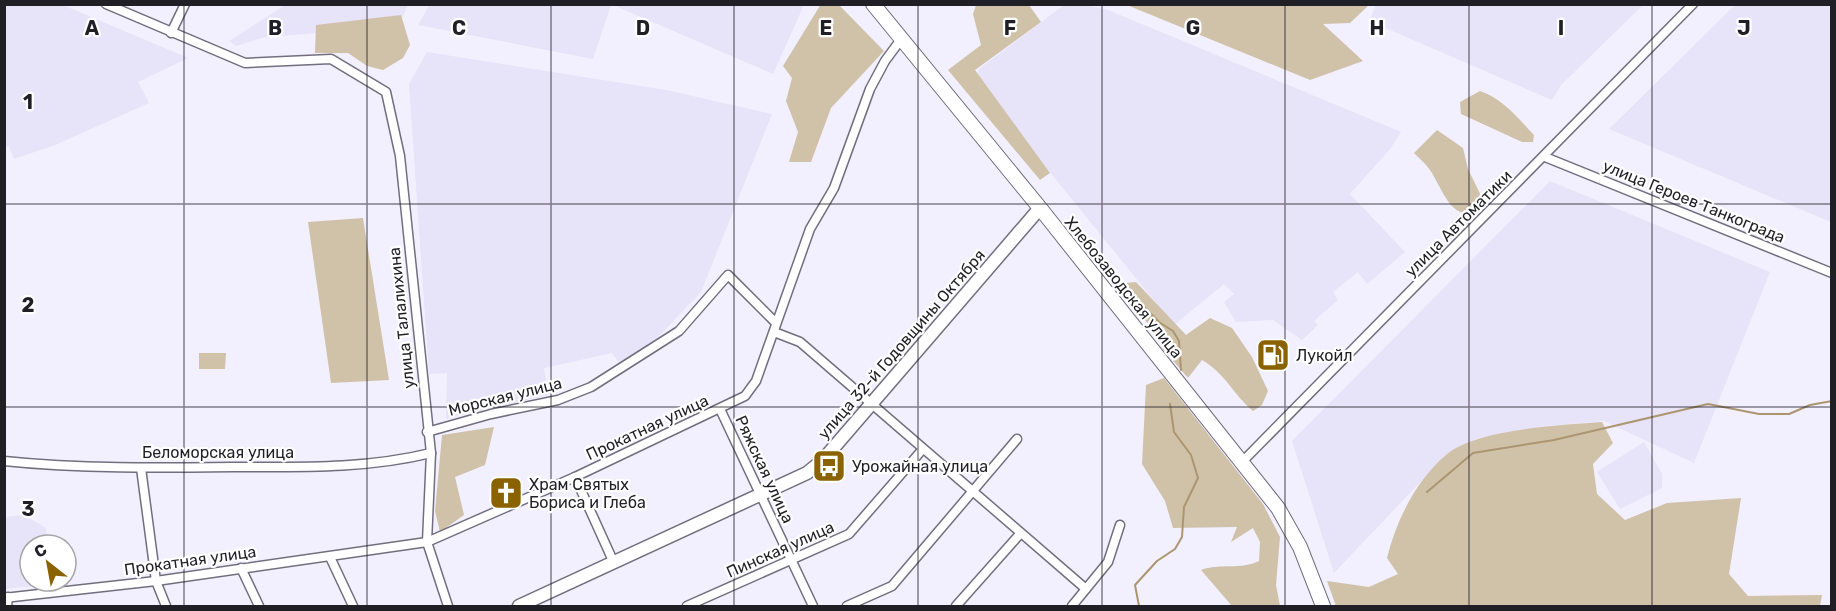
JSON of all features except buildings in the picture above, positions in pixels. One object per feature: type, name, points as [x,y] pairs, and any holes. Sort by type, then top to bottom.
[{"type":"main road","name":"Хлебозаводская улица","points":[[873,4],[1041,208],[1278,508],[1300,547],[1323,606]]},
{"type":"main road","name":"улица 32-й Годовщины Октября","points":[[519,606],[536,603],[614,563],[807,473],[823,460],[1041,208]]},
{"type":"street","points":[[106,4],[171,33],[185,4]]},
{"type":"street","name":"улица Автоматики","points":[[1242,462],[1545,157],[1586,110],[1693,4]]},
{"type":"street","name":"улица Талалихина","points":[[171,33],[245,63],[331,59],[386,92],[400,156],[430,453],[427,542]]},
{"type":"street","name":"Прокатная улица","points":[[6,600],[427,542],[575,477],[745,396],[756,381],[810,229],[834,188],[870,89],[885,61],[902,38]]},
{"type":"street","name":"улица Героев Танкограда","points":[[1545,157],[1832,273]]},
{"type":"street","name":"Морская улица","points":[[427,432],[490,414],[558,400],[591,387],[679,331],[728,274],[776,323]]},
{"type":"street","points":[[774,332],[800,342],[922,450],[1086,589]]},
{"type":"street","name":"Ряжская улица","points":[[720,409],[813,606]]},
{"type":"street","points":[[847,606],[892,586],[1017,439]]},
{"type":"street","name":"Пинская улица","points":[[687,606],[849,534],[922,450]]},
{"type":"street","name":"Беломорская улица","points":[[4,461],[141,468],[348,466],[430,453]]},
{"type":"street","points":[[141,468],[156,581],[166,606]]},
{"type":"street","points":[[575,477],[614,563]]},
{"type":"street","points":[[1072,606],[1108,562],[1120,525]]},
{"type":"street","points":[[956,606],[1020,534]]},
{"type":"street","points":[[427,542],[448,606]]},
{"type":"street","points":[[330,557],[353,606]]},
{"type":"street","points":[[241,568],[259,606]]},
{"type":"shaded area","points":[[5,4],[63,5],[188,58],[138,82],[149,103],[55,145],[14,159],[9,146],[5,147]]},
{"type":"shaded area","points":[[430,4],[611,5],[593,59],[418,25]]},
{"type":"shaded area","points":[[821,4],[839,5],[884,51],[831,108],[811,162],[789,162],[798,132],[786,101],[792,78],[783,66]]},
{"type":"shaded area","points":[[1376,4],[1643,5],[1561,85],[1552,100],[1369,21]]},
{"type":"shaded area","points":[[1736,4],[1831,5],[1831,222],[1609,129]]},
{"type":"shaded area","points":[[285,5],[408,5],[398,27],[265,37],[236,46],[229,41]]},
{"type":"shaded area","points":[[613,5],[804,5],[773,74]]},
{"type":"shaded area","points":[[976,5],[1029,5],[1041,22],[975,70],[1050,173],[1040,180],[948,70],[981,45],[973,14]]},
{"type":"shaded area","points":[[1064,5],[1087,5],[1108,10],[1401,132],[1390,149],[1350,194],[1405,252],[1367,284],[1358,272],[1333,292],[1338,300],[1314,321],[1318,325],[1302,340],[1273,320],[1236,322],[1224,302],[1234,294],[1224,284],[1174,325],[975,80],[979,69]]},
{"type":"shaded area","points":[[1127,5],[1369,5],[1350,23],[1323,24],[1363,61],[1310,80]]},
{"type":"shaded area","points":[[401,15],[410,45],[403,58],[383,70],[367,66],[348,53],[315,53],[316,25]]},
{"type":"shaded area","points":[[427,52],[666,90],[772,114],[701,292],[660,335],[621,365],[612,353],[544,368],[548,395],[446,419],[447,373],[429,374],[409,84]]},
{"type":"shaded area","points":[[1480,91],[1496,99],[1510,110],[1534,135],[1533,142],[1522,142],[1461,114],[1460,102]]},
{"type":"shaded area","points":[[1437,130],[1463,148],[1468,169],[1485,204],[1474,211],[1465,213],[1451,205],[1430,170],[1414,153]]},
{"type":"shaded area","points":[[1550,181],[1770,272],[1694,463],[1604,421],[1544,426],[1477,439],[1447,454],[1334,573],[1292,441]]},
{"type":"shaded area","points":[[363,218],[389,380],[331,383],[308,222]]},
{"type":"shaded area","points":[[1136,282],[1186,335],[1210,318],[1232,328],[1252,357],[1268,391],[1262,405],[1253,411],[1217,372],[1202,360],[1188,378],[1162,348],[1159,336],[1127,300],[1126,283]]},
{"type":"shaded area","points":[[199,353],[226,353],[225,369],[199,369]]},
{"type":"shaded area","points":[[1164,378],[1263,504],[1280,537],[1276,585],[1280,606],[1232,606],[1201,570],[1252,564],[1259,561],[1260,542],[1253,528],[1231,542],[1237,527],[1173,528],[1165,501],[1142,464],[1146,385]]},
{"type":"shaded area","points":[[1602,422],[1613,443],[1593,464],[1597,494],[1625,520],[1667,503],[1741,498],[1729,574],[1748,596],[1822,595],[1820,606],[1336,606],[1327,581],[1369,587],[1398,574],[1387,558],[1396,530],[1425,476],[1446,455],[1477,439],[1498,434]]},
{"type":"shaded area","points":[[494,427],[485,465],[455,477],[464,515],[440,532],[435,511],[442,435]]},
{"type":"shaded area","points":[[1644,442],[1662,474],[1662,488],[1620,509],[1597,472]]},
{"type":"shaded area","points":[[24,515],[46,528],[47,533],[18,533],[18,588],[5,589],[5,517]]},
{"type":"waterway","points":[[1113,272],[1119,291],[1130,293],[1159,322],[1173,331],[1179,341],[1181,370]]},
{"type":"waterway","points":[[1427,492],[1473,453],[1554,440],[1708,404],[1759,414],[1789,414],[1810,405],[1832,401]]},
{"type":"waterway","points":[[1139,606],[1135,585],[1157,561],[1175,549],[1182,537],[1184,507],[1198,478],[1191,455],[1174,432],[1170,404]]},
{"type":"place","name":"Лукойл","points":[[1273,355]]},
{"type":"place","name":"Урожайная улица","points":[[829,466]]},
{"type":"place","name":"Храм Святых Бориса и Глеба","points":[[506,493]]}]
